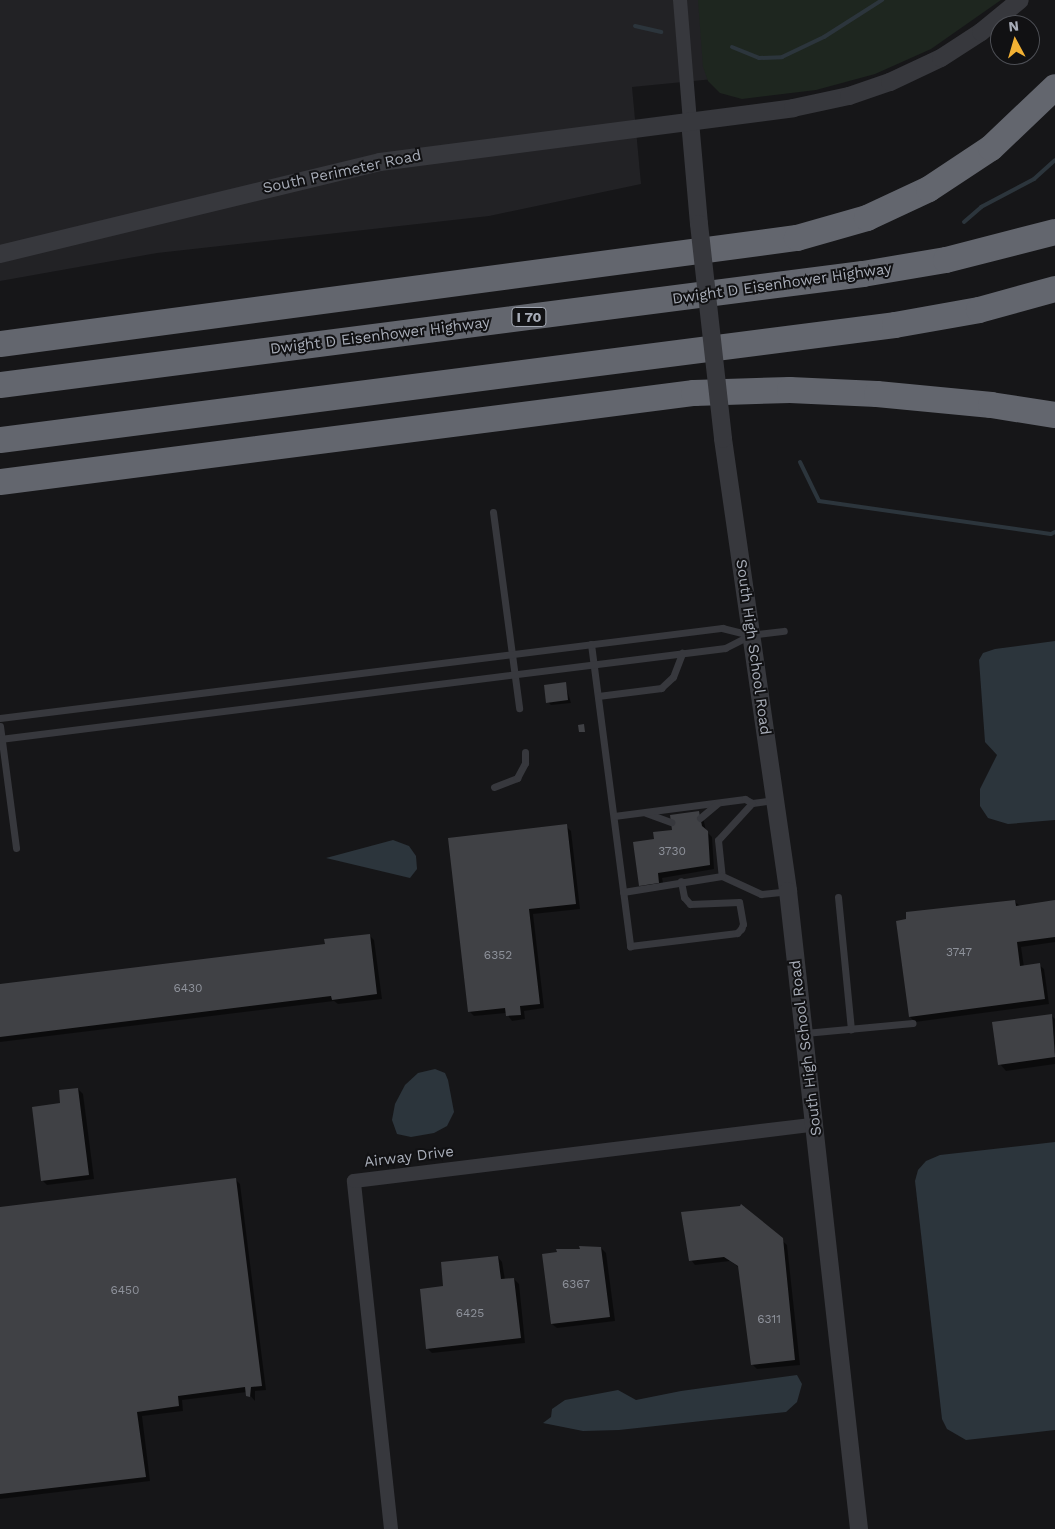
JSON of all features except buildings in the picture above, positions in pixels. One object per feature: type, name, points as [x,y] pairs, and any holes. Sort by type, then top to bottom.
[{"type":"highway","points":[[0,344],[245,309],[770,243],[813,234],[867,218],[930,189],[991,148],[1055,87]]},
{"type":"highway","name":"Dwight D Eisenhower Highway","points":[[0,385],[863,274],[946,260],[1055,232]]},
{"type":"highway","points":[[0,440],[895,325],[979,310],[1055,289]]},
{"type":"highway","points":[[0,482],[694,393],[790,390],[877,394],[991,405],[1055,415]]},
{"type":"highway","points":[[877,394],[1055,428]]},
{"type":"street","points":[[680,0],[690,121],[811,105],[878,87],[941,58],[981,32],[1020,0]]},
{"type":"street","name":"South High School Road","points":[[690,121],[699,224],[723,439],[788,891],[859,1529]]},
{"type":"street","name":"South Perimeter Road","points":[[0,254],[380,162],[690,121]]},
{"type":"street","name":"Airway Drive","points":[[391,1529],[354,1181],[815,1124]]},
{"type":"lane","points":[[493,512],[519,708]]},
{"type":"lane","points":[[0,718],[722,628],[750,635],[784,631]]},
{"type":"lane","points":[[1,739],[725,648],[750,635]]},
{"type":"lane","points":[[592,644],[630,946],[736,933],[743,924],[739,902],[690,904],[684,897],[681,882]]},
{"type":"lane","points":[[598,696],[661,688],[674,677],[682,653]]},
{"type":"lane","points":[[0,726],[16,848]]},
{"type":"lane","points":[[494,788],[517,778],[526,763],[525,752]]},
{"type":"lane","points":[[614,816],[745,799],[752,803],[776,800]]},
{"type":"lane","points":[[700,818],[718,803]]},
{"type":"lane","points":[[722,876],[718,840],[752,803]]},
{"type":"lane","points":[[644,812],[671,822]]},
{"type":"lane","points":[[623,892],[722,876],[761,894],[788,891]]},
{"type":"lane","points":[[838,897],[851,1029]]},
{"type":"lane","points":[[805,1033],[913,1023]]},
{"type":"shaded area","points":[[0,0],[968,0],[744,76],[632,87],[641,184],[489,216],[157,253],[0,281]]},
{"type":"shaded area","points":[[698,0],[1001,0],[931,49],[875,74],[816,90],[742,99],[720,93],[708,81],[703,67]]},
{"type":"shaded area","points":[[1055,641],[1055,820],[1008,824],[988,818],[980,806],[980,789],[997,755],[985,742],[979,660],[983,653],[995,649]]},
{"type":"shaded area","points":[[393,840],[409,846],[416,856],[417,869],[410,878],[326,858]]},
{"type":"shaded area","points":[[435,1069],[445,1073],[448,1080],[454,1112],[447,1126],[434,1133],[411,1137],[397,1134],[392,1120],[395,1104],[405,1085],[418,1073]]},
{"type":"shaded area","points":[[1055,1142],[1055,1430],[966,1440],[947,1429],[942,1419],[915,1181],[918,1170],[926,1161],[940,1155]]},
{"type":"shaded area","points":[[797,1375],[802,1384],[797,1402],[786,1412],[619,1430],[583,1431],[543,1423],[551,1417],[552,1409],[565,1400],[618,1390],[636,1400],[681,1391]]},
{"type":"waterway","points":[[732,47],[759,58],[782,57],[824,37],[882,0]]},
{"type":"waterway","points":[[635,26],[661,32]]},
{"type":"waterway","points":[[964,222],[981,207],[1034,179],[1055,160]]},
{"type":"waterway","points":[[800,462],[819,501],[1051,534],[1055,532]]}]
